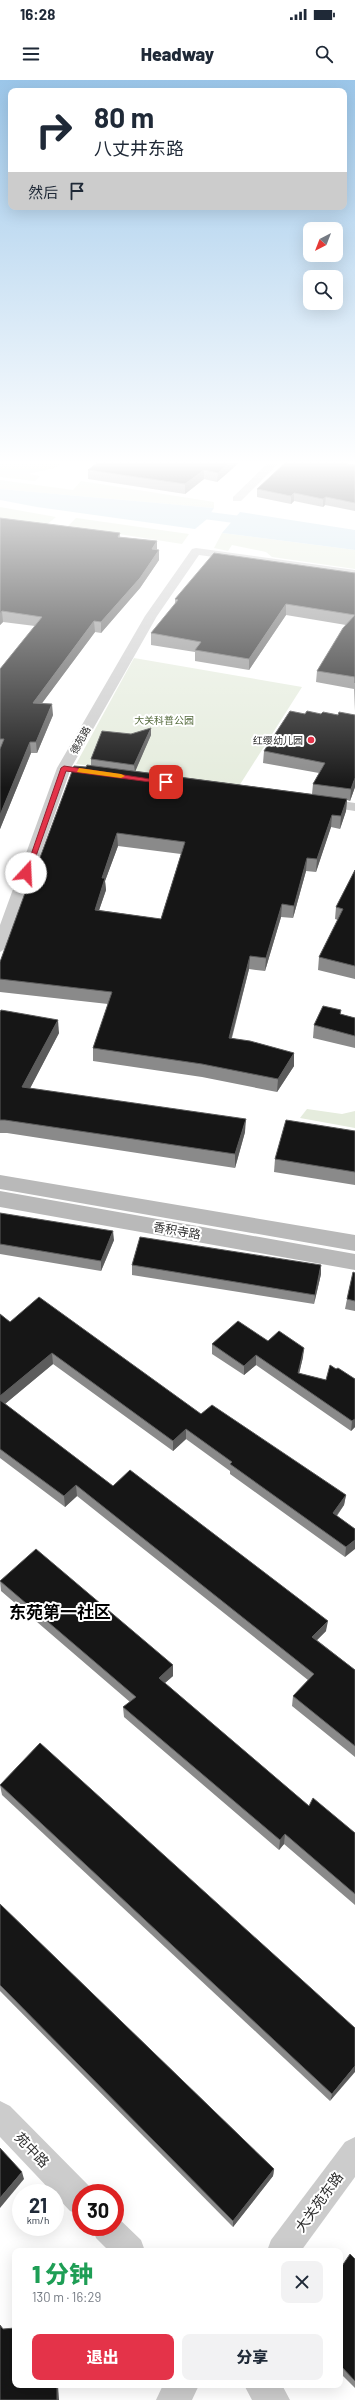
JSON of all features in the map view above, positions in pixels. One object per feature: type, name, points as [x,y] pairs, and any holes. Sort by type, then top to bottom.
[{"type":"main road","name":"香积寺路","points":[[0,1182],[354,1257]]},
{"type":"main road","name":"香积寺路","points":[[0,1199],[354,1257]]},
{"type":"street","name":"德苑路","points":[[0,946],[64,768],[151,616],[182,571]]},
{"type":"street","name":"德苑路","points":[[342,571],[355,573]]},
{"type":"street","points":[[64,768],[79,770]]},
{"type":"street","points":[[310,801],[355,807]]},
{"type":"street","name":"苑中路","points":[[0,2116],[72,2191]]},
{"type":"street","name":"大关苑东路","points":[[284,2248],[355,2152]]},
{"type":"street","points":[[116,2236],[127,2248]]},
{"type":"street","points":[[172,2400],[181,2388]]},
{"type":"street","points":[[263,2388],[274,2400]]},
{"type":"green space","name":"大关科普公园","points":[[134,658],[302,687],[239,786],[76,764]]},
{"type":"green space","points":[[307,1109],[342,1114],[355,1111],[355,1128],[300,1118]]},
{"type":"building","points":[[0,571],[145,571],[101,622],[94,621],[33,703],[52,704],[36,742],[30,742],[0,815],[0,749],[4,739],[0,739],[0,669],[42,617],[2,611],[0,614]]},
{"type":"building","points":[[199,571],[343,571],[355,573],[355,615],[286,604],[249,659],[195,650],[201,642],[151,633],[178,600],[175,599]]},
{"type":"building","points":[[355,615],[355,677],[317,671],[343,628]]},
{"type":"building","points":[[290,711],[305,714],[307,711],[321,714],[323,712],[338,715],[339,712],[355,715],[355,778],[351,789],[313,784],[325,763],[264,751]]},
{"type":"building","points":[[151,728],[134,765],[91,759],[102,731],[131,734]]},
{"type":"building","points":[[87,765],[347,799],[341,816],[332,815],[317,859],[307,858],[294,906],[282,904],[266,958],[250,956],[229,1038],[250,1041],[294,1053],[278,1079],[202,1064],[93,1048],[112,992],[0,979],[0,962],[33,871],[35,871],[74,766],[86,767]],"holes":[[[117,833],[185,842],[161,919],[95,910],[105,878],[102,878]]]},
{"type":"building","points":[[355,870],[355,966],[319,957],[343,909],[336,907]]},
{"type":"building","points":[[323,1006],[341,1010],[340,1014],[355,1018],[355,1036],[314,1025]]},
{"type":"building","points":[[1,1010],[58,1020],[22,1087],[246,1119],[235,1154],[0,1120]]},
{"type":"building","points":[[286,1120],[355,1131],[355,1172],[275,1159]]},
{"type":"building","points":[[0,1213],[113,1231],[101,1261],[0,1244]]},
{"type":"building","points":[[140,1237],[321,1265],[315,1295],[132,1265]]},
{"type":"building","points":[[353,1272],[355,1273],[355,1301],[347,1299]]},
{"type":"building","points":[[39,1297],[201,1414],[212,1405],[346,1495],[333,1513],[355,1529],[355,1540],[346,1547],[230,1464],[232,1462],[186,1429],[173,1441],[52,1353],[0,1396],[0,1314],[10,1322]]},
{"type":"building","points":[[238,1321],[268,1341],[279,1331],[304,1348],[298,1373],[326,1380],[330,1365],[336,1369],[338,1368],[355,1379],[355,1419],[352,1421],[256,1355],[244,1366],[212,1344]]},
{"type":"building","points":[[0,1400],[113,1486],[130,1470],[328,1621],[312,1637],[355,1670],[355,1746],[293,1696],[314,1674],[76,1485],[64,1496],[0,1449]]},
{"type":"building","points":[[36,1549],[173,1665],[159,1678],[309,1806],[313,1798],[355,1833],[355,1894],[285,1834],[280,1840],[123,1707],[136,1697],[0,1581]]},
{"type":"building","points":[[40,1743],[355,2028],[355,2066],[332,2094],[0,1785]]},
{"type":"building","points":[[0,1904],[274,2169],[233,2221],[0,1985]]},
{"type":"building","points":[[0,2148],[22,2172],[0,2198]]},
{"type":"building","points":[[350,2254],[355,2259],[355,2381],[343,2368],[343,2264]]},
{"type":"building","points":[[0,2325],[3,2329],[12,2328],[12,2388],[57,2388],[57,2400],[0,2400]]},
{"type":"slow traffic","points":[[79,770],[121,776]]},
{"type":"place","name":"红缨幼儿园","points":[[311,740]]},
{"type":"district","name":"东苑第一社区","points":[[60,1612]]},
{"type":"route","points":[[26,873],[64,768],[166,782]]}]
